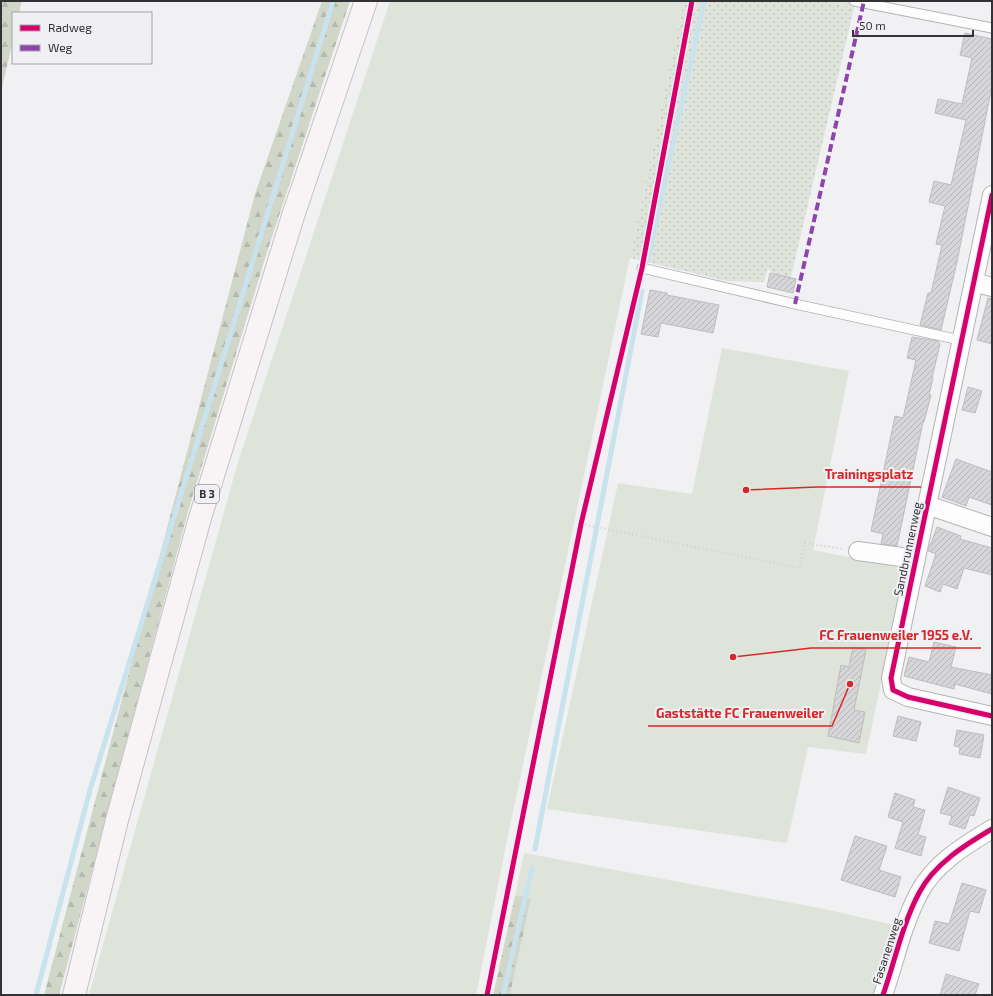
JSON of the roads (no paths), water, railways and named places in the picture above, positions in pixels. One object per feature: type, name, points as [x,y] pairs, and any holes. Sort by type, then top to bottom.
[{"type":"main road","name":"B 3","points":[[74,995],[117,820],[200,518],[293,216],[366,1]]},
{"type":"street","name":"Sandbrunnenweg","points":[[992,195],[960,340],[891,678],[893,690],[908,697],[992,716]]},
{"type":"street","points":[[974,282],[992,287]]},
{"type":"street","points":[[927,505],[992,527]]},
{"type":"street","name":"Sandbrunnenweg","points":[[858,551],[916,559]]},
{"type":"street","name":"Fasanenweg","points":[[883,995],[896,959],[903,931],[919,893],[941,865],[968,843],[992,829]]},
{"type":"lane","points":[[854,1],[992,28]]},
{"type":"lane","points":[[642,268],[794,304],[960,340]]},
{"type":"waterway","points":[[36,995],[90,790],[333,1]]},
{"type":"waterway","points":[[648,260],[704,1]]},
{"type":"waterway","points":[[535,849],[642,291]]},
{"type":"waterway","points":[[503,995],[532,868]]},
{"type":"place","name":"Trainingsplatz","points":[[746,490]]},
{"type":"place","name":"FC Frauenweiler 1955 e.V.","points":[[733,657]]},
{"type":"place","name":"Gaststätte FC Frauenweiler","points":[[850,684]]}]
